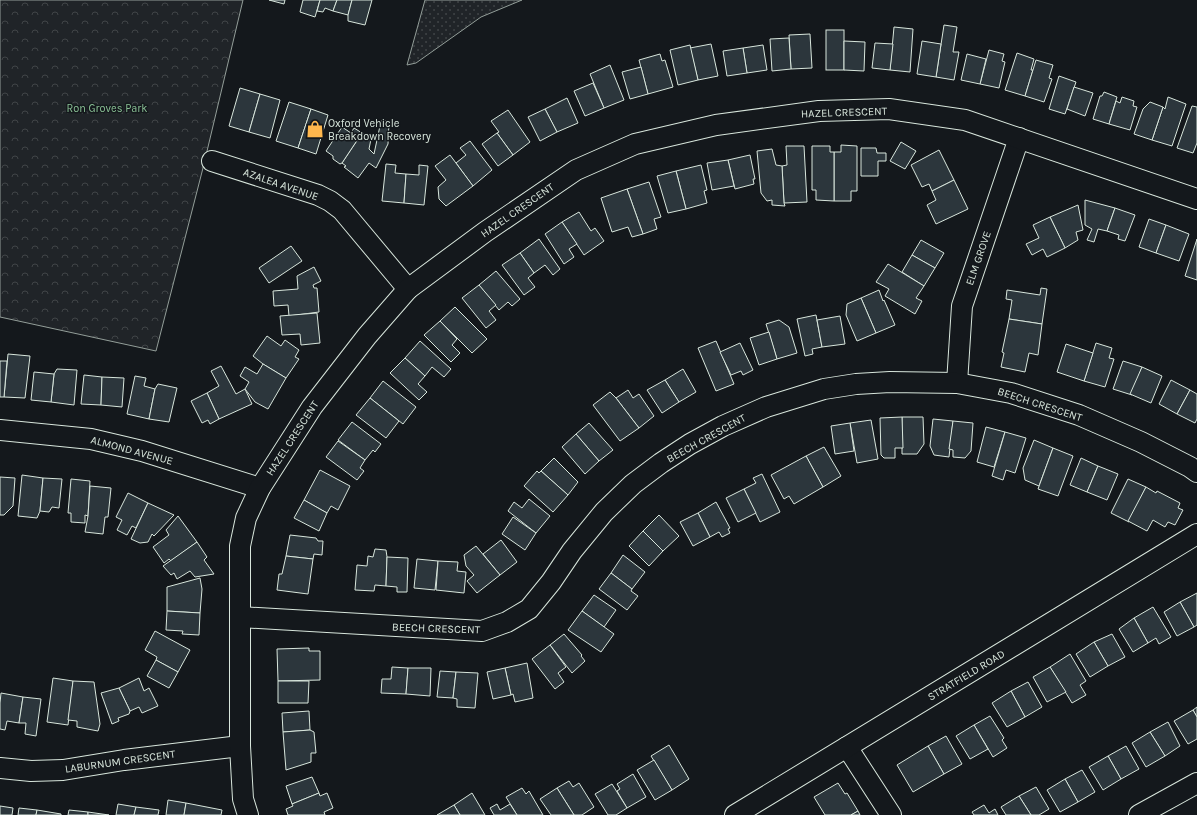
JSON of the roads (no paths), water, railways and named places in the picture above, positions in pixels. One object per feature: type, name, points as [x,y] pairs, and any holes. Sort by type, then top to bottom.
[{"type":"street","name":"HAZEL CRESCENT","points":[[248,815],[243,799],[240,746],[240,546],[246,518],[260,488],[312,407],[367,336],[408,289],[485,232],[576,170],[635,144],[716,125],[819,110],[889,109],[965,120],[1197,199]]},
{"type":"street","name":"ELM GROVE","points":[[957,383],[962,306],[1019,138]]},
{"type":"street","name":"AZALEA AVENUE","points":[[212,161],[318,195],[330,201],[342,210],[408,289]]},
{"type":"street","name":"BEECH CRESCENT","points":[[240,617],[482,631],[507,622],[529,609],[551,582],[572,551],[600,518],[633,484],[660,463],[723,426],[766,407],[824,389],[863,383],[957,383],[1011,393],[1079,415],[1141,442],[1197,472]]},
{"type":"street","name":"ALMOND AVENUE","points":[[0,430],[90,439],[142,451],[260,488]]},
{"type":"street","name":"STRATFIELD ROAD","points":[[735,815],[1197,534]]},
{"type":"street","name":"LABURNUM CRESCENT","points":[[0,768],[31,771],[63,770],[124,760],[240,746]]},
{"type":"street","points":[[847,747],[891,815]]},
{"type":"street","points":[[1139,815],[1197,783]]},
{"type":"place","name":"Oxford Vehicle Breakdown Recovery","points":[[315,129]]},
{"type":"park label","name":"Ron Groves Park","points":[[107,108]]}]
